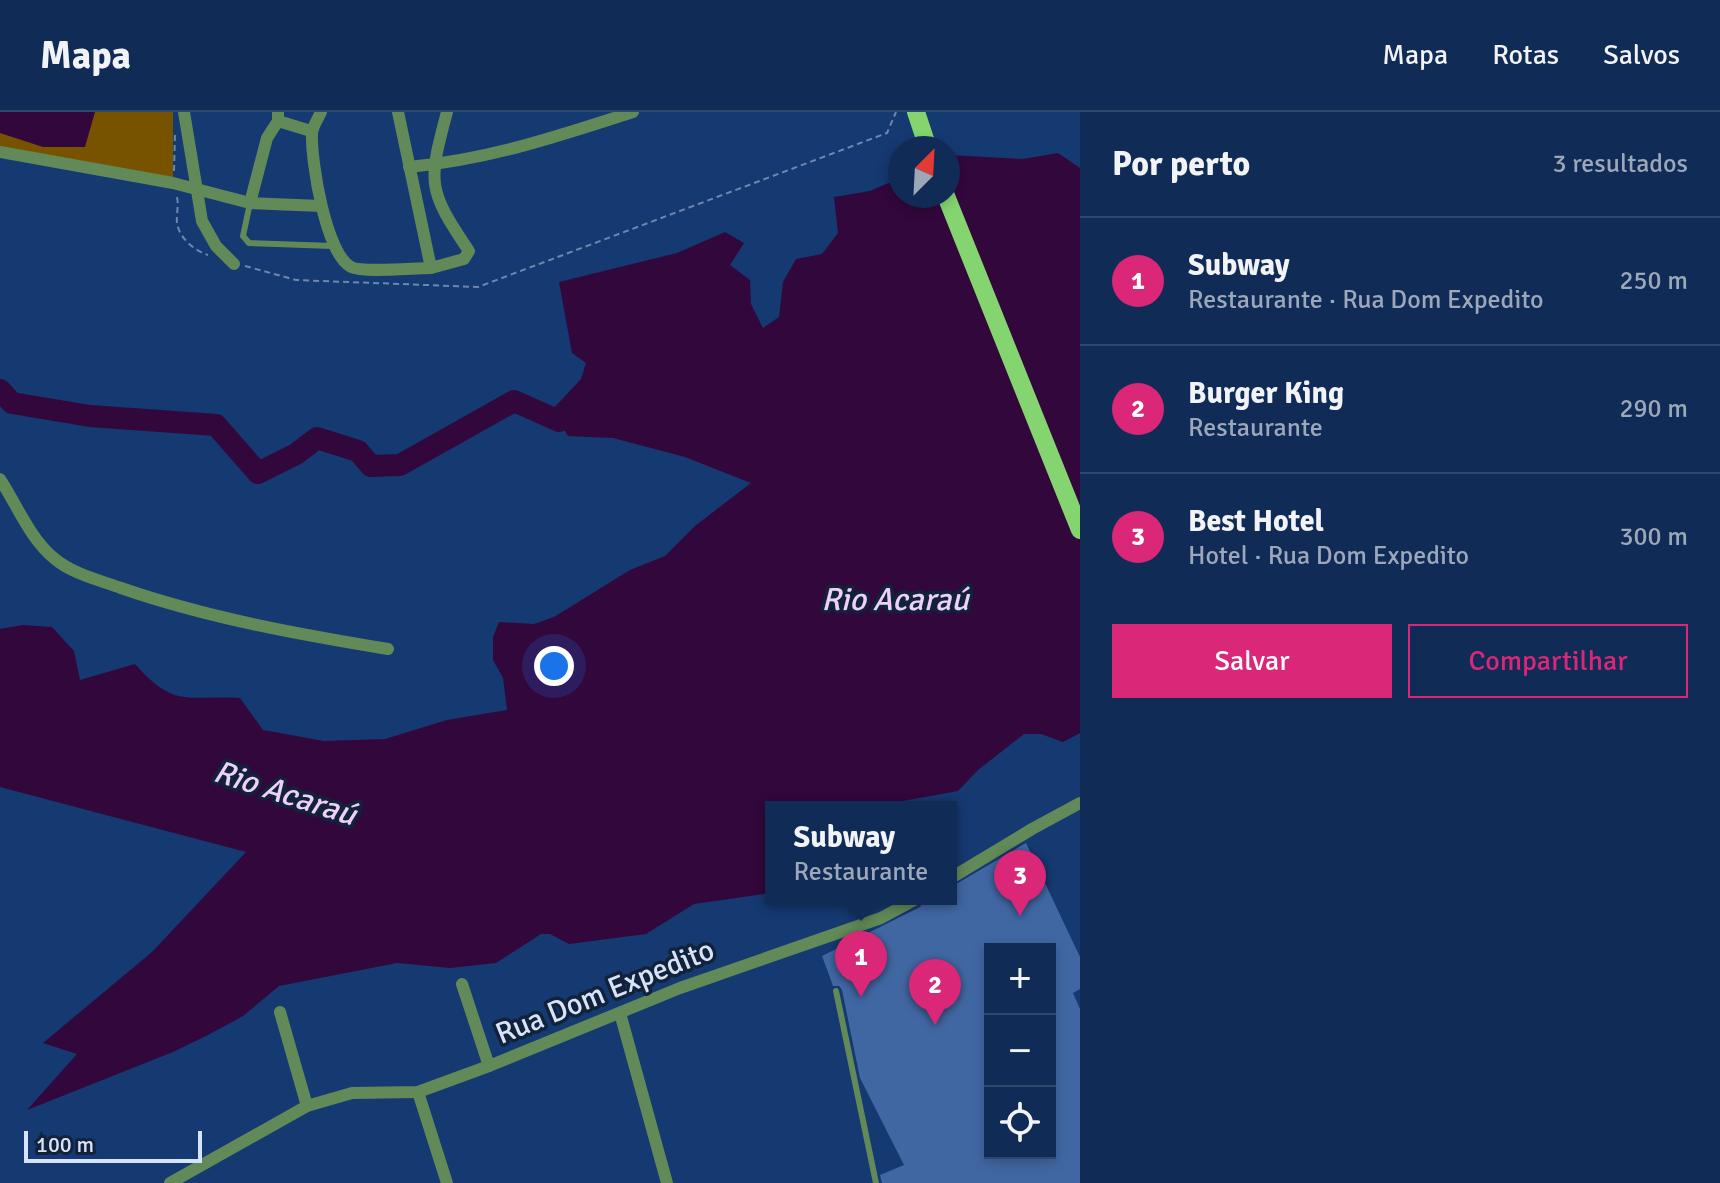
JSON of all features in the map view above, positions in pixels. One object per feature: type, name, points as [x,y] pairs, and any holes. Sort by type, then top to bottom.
[{"type":"main road","points":[[916,112],[924,136]]},
{"type":"main road","points":[[927,112],[927,136]]},
{"type":"main road","points":[[951,208],[1080,530]]},
{"type":"street","points":[[184,112],[198,206],[206,231],[234,264]]},
{"type":"street","points":[[321,112],[311,131],[321,206],[333,246],[343,262],[357,270],[431,268],[464,259],[469,251],[438,199],[433,165],[447,112]]},
{"type":"street","points":[[398,112],[431,268]]},
{"type":"street","points":[[409,167],[480,158],[633,112]]},
{"type":"street","points":[[250,203],[267,138],[278,116],[311,131]]},
{"type":"street","points":[[0,152],[196,188],[250,203],[321,206]]},
{"type":"street","points":[[0,479],[42,546],[58,562],[84,575],[166,603],[272,630],[388,649]]},
{"type":"street","points":[[957,874],[1080,803]]},
{"type":"street","name":"Rua Dom Expedito","points":[[170,1183],[307,1106],[352,1093],[418,1092],[680,988],[881,918],[905,905]]},
{"type":"street","points":[[462,984],[489,1066]]},
{"type":"street","points":[[280,1012],[307,1106]]},
{"type":"street","points":[[620,1013],[667,1183]]},
{"type":"street","points":[[418,1092],[447,1183]]},
{"type":"lane","points":[[250,203],[243,236],[249,243],[333,246]]},
{"type":"lane","points":[[836,991],[876,1183]]},
{"type":"path","points":[[234,264],[296,280],[478,287],[887,133],[896,112]]},
{"type":"shaded area","points":[[0,112],[173,112],[173,183],[0,152]]},
{"type":"water","points":[[0,112],[95,112],[85,147],[43,147],[0,133]]},
{"type":"water","name":"Rio Acaraú","points":[[1058,153],[1080,168],[1080,733],[1063,742],[1041,734],[1024,734],[978,770],[958,791],[903,801],[765,801],[765,894],[694,904],[646,934],[569,944],[550,934],[541,934],[496,963],[450,968],[397,963],[279,986],[243,1016],[208,1035],[27,1110],[77,1054],[43,1043],[152,952],[246,852],[0,787],[0,629],[23,625],[52,627],[74,651],[80,680],[135,664],[172,694],[194,698],[240,698],[263,730],[324,741],[385,739],[447,720],[507,710],[503,678],[493,660],[493,637],[499,622],[534,624],[554,617],[630,570],[665,556],[695,526],[751,483],[685,457],[613,438],[568,436],[552,410],[581,379],[586,363],[572,353],[559,282],[677,253],[725,232],[744,243],[730,265],[750,280],[751,304],[763,328],[779,317],[783,282],[796,259],[822,254],[838,233],[834,197],[870,191],[888,183],[888,208],[960,208],[960,156],[1023,159]]},
{"type":"building","points":[[1026,843],[1080,957],[1080,989],[1073,993],[1080,1009],[1080,1183],[882,1183],[880,1175],[904,1165],[860,1078],[842,990],[839,986],[833,986],[822,956],[921,905],[957,905],[957,883]]},
{"type":"waterway","points":[[0,390],[12,403],[90,416],[216,425],[258,473],[296,454],[317,438],[358,451],[371,466],[400,465],[514,401],[559,421]]},
{"type":"place","name":"Best Hotel","points":[[1020,916]]},
{"type":"place","name":"Subway","points":[[861,997]]},
{"type":"place","name":"Burger King","points":[[935,1025]]}]
